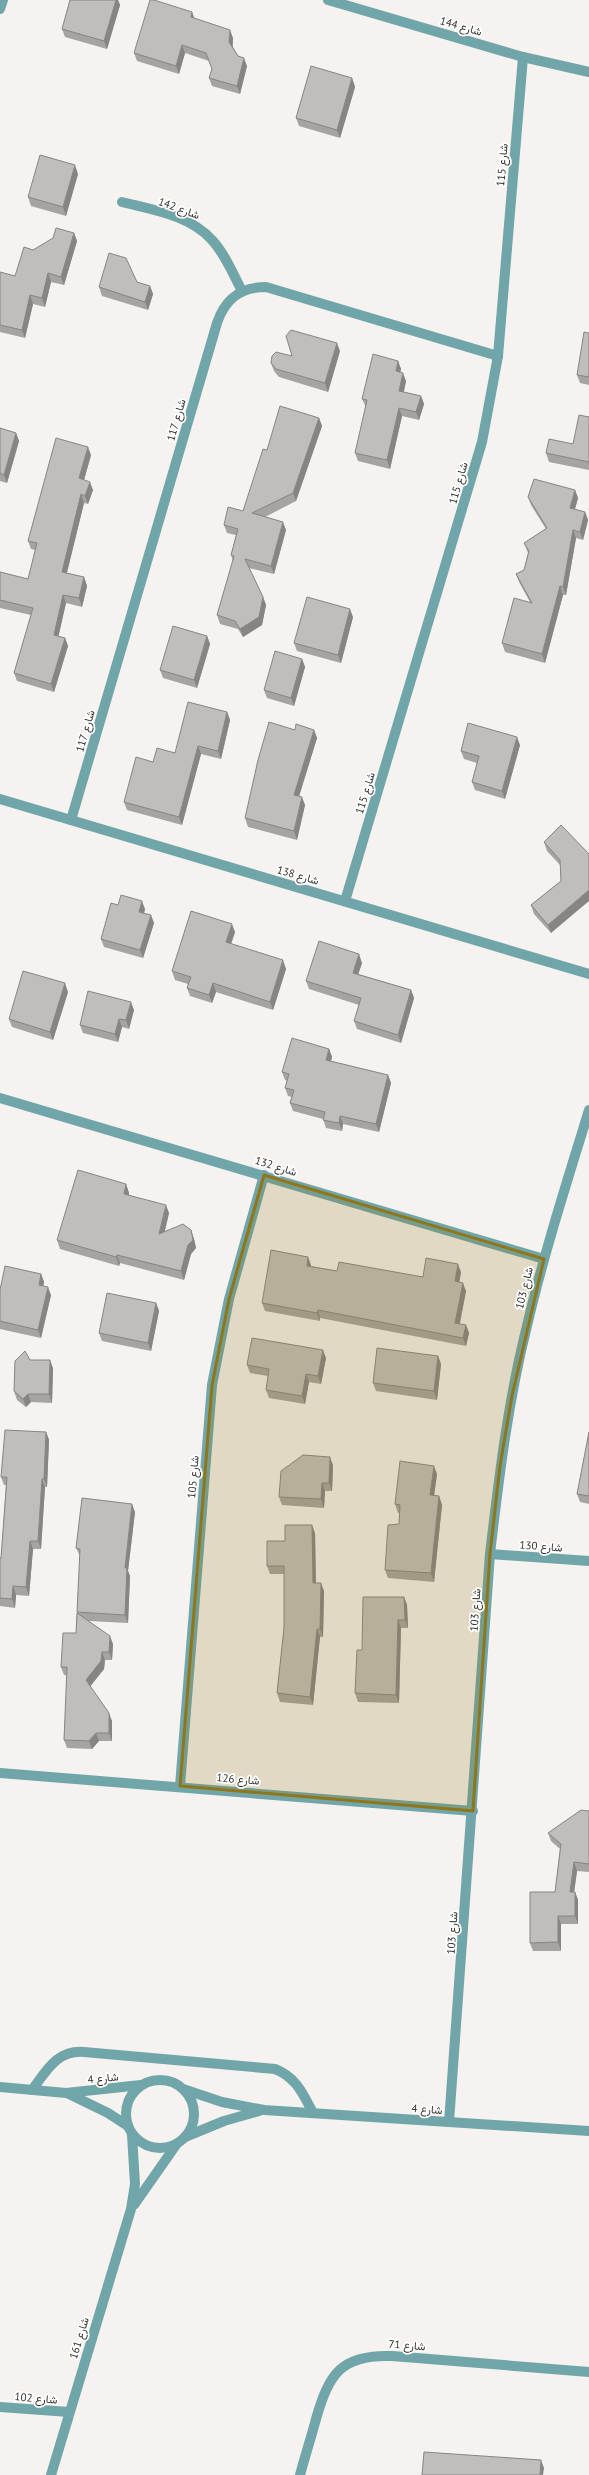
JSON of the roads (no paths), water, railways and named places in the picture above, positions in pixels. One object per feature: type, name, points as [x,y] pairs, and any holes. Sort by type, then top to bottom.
[{"type":"street","points":[[0,9],[3,0]]},
{"type":"street","name":"شارع 144","points":[[328,0],[523,57],[589,72]]},
{"type":"street","name":"شارع 115","points":[[345,901],[482,442],[498,356],[523,57]]},
{"type":"street","name":"شارع 142","points":[[122,202],[176,217],[202,230],[213,241],[242,291]]},
{"type":"street","name":"شارع 117","points":[[71,820],[217,323],[226,304],[242,291],[254,287],[266,287],[498,356]]},
{"type":"street","name":"شارع 138","points":[[0,799],[589,974]]},
{"type":"street","name":"شارع 132","points":[[0,1098],[544,1259]]},
{"type":"street","name":"شارع 103","points":[[449,2122],[473,1811],[490,1554],[500,1466],[512,1396],[544,1259],[589,1110]]},
{"type":"street","name":"شارع 105","points":[[180,1786],[212,1385],[229,1299],[264,1175]]},
{"type":"street","name":"شارع 130","points":[[490,1554],[589,1561]]},
{"type":"street","name":"شارع 126","points":[[0,1773],[180,1786],[473,1811]]},
{"type":"street","points":[[32,2090],[55,2060],[74,2051],[275,2069],[294,2080],[313,2112]]},
{"type":"street","points":[[163,2080],[183,2089],[193,2107],[192,2123],[182,2140],[168,2147],[148,2146],[130,2130],[126,2107],[132,2094],[142,2085],[163,2080]]},
{"type":"street","name":"شارع 4","points":[[0,2087],[66,2093],[142,2085]]},
{"type":"street","name":"شارع 4","points":[[183,2089],[222,2102],[264,2110],[589,2131]]},
{"type":"street","name":"شارع 4","points":[[66,2093],[87,2102],[130,2130]]},
{"type":"street","name":"شارع 4","points":[[182,2140],[224,2121],[264,2110]]},
{"type":"street","name":"شارع 161","points":[[51,2475],[131,2209],[135,2160],[130,2130]]},
{"type":"street","name":"شارع 161","points":[[131,2209],[161,2164],[182,2140]]},
{"type":"street","name":"شارع 71","points":[[300,2475],[325,2389],[337,2372],[353,2361],[372,2355],[589,2372]]},
{"type":"street","name":"شارع 102","points":[[0,2407],[69,2412]]}]
